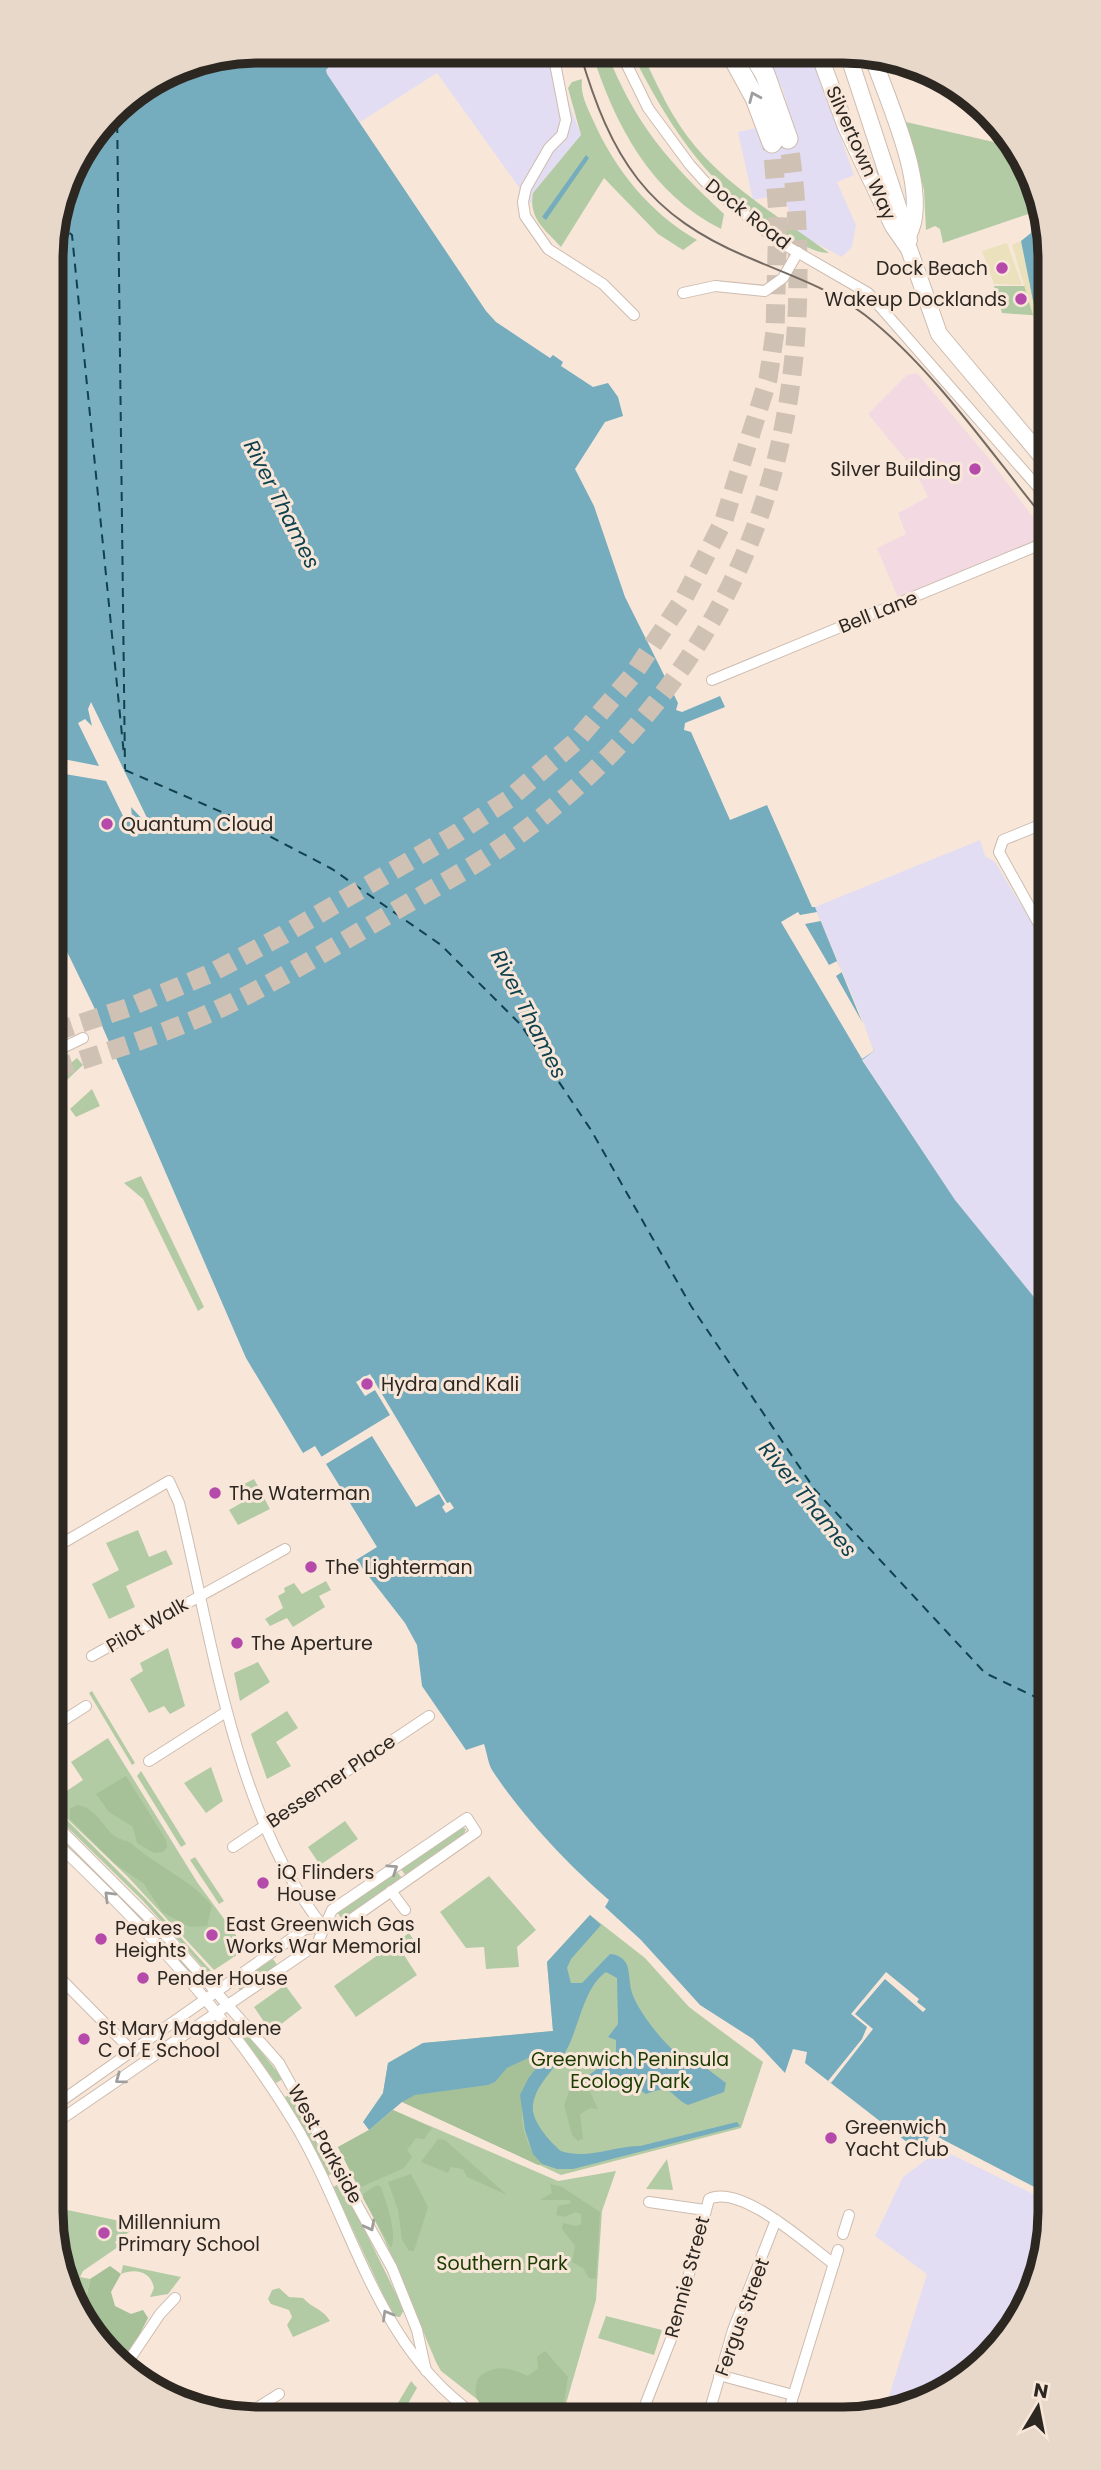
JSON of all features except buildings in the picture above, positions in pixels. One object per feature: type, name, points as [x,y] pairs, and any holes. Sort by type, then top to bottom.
[{"type":"highway","points":[[737,63],[780,141],[765,74],[758,63]]},
{"type":"main road","name":"Silvertown Way","points":[[822,63],[846,127],[893,226],[907,236]]},
{"type":"main road","name":"Silvertown Way","points":[[851,64],[934,322],[946,345],[1038,452]]},
{"type":"main road","name":"Silvertown Way","points":[[876,66],[913,183],[915,220],[907,236]]},
{"type":"street","points":[[555,63],[566,120],[562,135],[549,148],[526,188],[523,202],[525,216],[548,249],[603,284],[634,315]]},
{"type":"street","name":"Dock Road","points":[[626,63],[648,108],[690,165],[728,203],[798,253],[868,293],[898,324],[964,405],[1038,487]]},
{"type":"street","points":[[682,293],[715,286],[765,291],[783,278],[798,253]]},
{"type":"street","name":"Bell Lane","points":[[712,680],[1038,545]]},
{"type":"street","points":[[1038,826],[1003,840],[999,852],[1038,922]]},
{"type":"street","points":[[63,1048],[83,1038]]},
{"type":"street","points":[[63,1542],[169,1481],[179,1503],[226,1712],[265,1825],[310,1911],[324,1928]]},
{"type":"street","name":"Pilot Walk","points":[[92,1656],[285,1549]]},
{"type":"street","points":[[63,1721],[86,1706]]},
{"type":"street","points":[[149,1761],[226,1712]]},
{"type":"street","name":"Bessemer Place","points":[[233,1847],[429,1716]]},
{"type":"street","points":[[63,2100],[305,1929],[324,1928],[343,1925],[476,1832],[467,1818],[332,1910],[324,1928],[317,1944],[63,2118]]},
{"type":"street","name":"West Parkside","points":[[63,1831],[141,1909],[229,2004],[279,2063],[370,2227],[412,2315],[422,2345],[426,2371]]},
{"type":"street","name":"West Parkside","points":[[63,1850],[131,1918],[216,2012],[251,2056],[295,2123],[379,2302],[426,2371],[466,2407]]},
{"type":"street","points":[[391,1891],[405,1910]]},
{"type":"street","points":[[63,1982],[133,2052]]},
{"type":"street","points":[[145,2043],[154,2055]]},
{"type":"street","name":"Rennie Street","points":[[644,2407],[673,2334],[709,2199],[719,2196],[742,2201],[776,2220],[834,2264]]},
{"type":"street","points":[[649,2202],[705,2210]]},
{"type":"street","points":[[843,2234],[849,2215]]},
{"type":"street","name":"Fergus Street","points":[[711,2407],[733,2330],[776,2220]]},
{"type":"street","points":[[790,2407],[838,2250]]},
{"type":"street","points":[[130,2359],[160,2314],[175,2298]]},
{"type":"street","points":[[719,2375],[793,2395]]},
{"type":"street","points":[[259,2407],[279,2394]]},
{"type":"shaded area","points":[[332,63],[554,63],[581,135],[533,193],[531,204],[437,73],[360,122],[326,70]]},
{"type":"shaded area","points":[[770,63],[814,63],[854,175],[837,182],[856,225],[852,247],[842,257],[795,232],[784,194],[753,200],[738,132],[756,128],[794,132],[783,90]]},
{"type":"shaded area","points":[[917,373],[991,461],[1038,524],[1038,540],[898,598],[877,548],[906,534],[898,513],[928,497],[916,472],[868,414],[907,375]]},
{"type":"shaded area","points":[[980,840],[985,856],[995,862],[1038,933],[1038,1302],[955,1200],[862,1059],[865,1026],[815,907]]},
{"type":"shaded area","points":[[936,2147],[1038,2196],[1038,2225],[1034,2250],[1023,2287],[1012,2310],[990,2341],[962,2367],[940,2381],[918,2392],[887,2401],[927,2274],[875,2236],[903,2177],[927,2159]]},
{"type":"green space","points":[[595,63],[611,63],[629,101],[655,141],[686,177],[724,214],[721,229],[696,214],[655,177],[624,131]]},
{"type":"green space","points":[[637,63],[647,63],[679,125],[709,162],[759,203],[829,253],[806,246],[759,217],[735,198],[695,156],[677,132]]},
{"type":"green space","points":[[582,79],[588,110],[623,173],[664,217],[697,240],[683,250],[658,234],[604,178],[561,247],[536,217],[532,202],[533,193],[581,135],[568,88],[572,82]]},
{"type":"green space","points":[[906,122],[1001,144],[1023,183],[1032,213],[943,243],[940,229],[935,226],[926,230],[924,190]]},
{"type":"green space","name":"Wakeup Docklands","points":[[994,286],[1038,286],[1038,316],[1002,313]]},
{"type":"green space","points":[[77,1058],[83,1065],[63,1084],[63,1066],[65,1068]]},
{"type":"green space","points":[[92,1089],[100,1106],[76,1117],[70,1109]]},
{"type":"green space","points":[[141,1176],[204,1307],[198,1311],[143,1199],[124,1183]]},
{"type":"green space","points":[[254,1479],[270,1509],[238,1525],[229,1510],[243,1502],[236,1488]]},
{"type":"green space","points":[[138,1530],[149,1557],[166,1550],[173,1564],[126,1586],[135,1607],[109,1619],[92,1584],[119,1570],[106,1543]]},
{"type":"green space","points":[[326,1581],[331,1590],[319,1596],[325,1607],[293,1627],[287,1618],[270,1626],[265,1619],[283,1608],[278,1596],[285,1592],[284,1588],[294,1583],[302,1594]]},
{"type":"green space","points":[[168,1648],[185,1706],[170,1714],[164,1706],[149,1713],[130,1679],[143,1671],[140,1663]]},
{"type":"green space","points":[[258,1662],[270,1682],[240,1701],[234,1673]]},
{"type":"green space","points":[[92,1691],[135,1763],[132,1765],[89,1693]]},
{"type":"green space","points":[[287,1711],[298,1728],[276,1742],[291,1766],[267,1779],[251,1734]]},
{"type":"green space","points":[[108,1738],[197,1882],[246,1949],[214,1970],[128,1877],[63,1815],[63,1793],[83,1780],[71,1762]]},
{"type":"green space","points":[[211,1767],[223,1801],[206,1813],[184,1783]]},
{"type":"green space","points":[[141,1771],[186,1844],[181,1847],[137,1776]]},
{"type":"green space","points":[[126,1776],[166,1840],[167,1847],[163,1852],[154,1853],[137,1843],[133,1827],[109,1812],[96,1794]]},
{"type":"green space","points":[[77,1805],[97,1816],[113,1835],[132,1844],[204,1896],[212,1906],[207,1926],[190,1927],[162,1912],[144,1884],[114,1863],[70,1819],[70,1809]]},
{"type":"green space","points":[[63,1816],[146,1899],[212,1972],[209,1974],[143,1901],[63,1823]]},
{"type":"green space","points":[[345,1821],[358,1839],[320,1865],[308,1847]]},
{"type":"green space","points":[[462,1827],[466,1829],[462,1838],[406,1876],[401,1869]]},
{"type":"green space","points":[[63,1840],[137,1912],[202,1983],[200,1985]]},
{"type":"green space","points":[[195,1857],[224,1901],[219,1904],[190,1860]]},
{"type":"green space","points":[[397,1872],[402,1878],[343,1921],[337,1912]]},
{"type":"green space","points":[[489,1876],[536,1930],[517,1947],[519,1967],[486,1969],[484,1947],[466,1948],[440,1912]]},
{"type":"green space","name":"Greenwich Peninsula Ecology Park","points":[[590,1915],[645,1958],[689,2007],[763,2062],[741,2128],[561,2175],[383,2093],[388,2063],[423,2043],[553,2031],[547,1962]]},
{"type":"green space","points":[[409,1933],[417,1945],[404,1955],[417,1975],[356,2017],[334,1986]]},
{"type":"green space","points":[[273,1959],[278,1966],[241,1992],[236,1984]]},
{"type":"green space","points":[[285,1985],[302,2008],[271,2032],[254,2007]]},
{"type":"green space","points":[[235,2019],[283,2079],[276,2083],[232,2022]]},
{"type":"green space","points":[[543,2051],[548,2057],[529,2081],[522,2109],[526,2138],[542,2164],[538,2165],[402,2102],[415,2095],[488,2085],[495,2082],[507,2068]]},
{"type":"green space","points":[[578,2066],[598,2109],[591,2108],[580,2114],[583,2139],[578,2141],[572,2135],[564,2105]]},
{"type":"green space","points":[[292,2093],[334,2172],[328,2176],[285,2097]]},
{"type":"green space","name":"Southern Park","points":[[393,2110],[558,2181],[616,2171],[602,2211],[596,2300],[565,2407],[487,2407],[441,2371],[384,2239],[338,2147],[369,2130]]},
{"type":"green space","points":[[393,2110],[432,2128],[424,2139],[416,2138],[407,2150],[412,2157],[404,2168],[359,2188],[338,2147],[369,2130]]},
{"type":"green space","points":[[438,2139],[445,2140],[507,2195],[467,2177],[463,2169],[451,2167],[448,2173],[421,2162]]},
{"type":"green space","points":[[667,2159],[673,2190],[646,2189]]},
{"type":"green space","points":[[411,2174],[428,2207],[414,2251],[409,2251],[402,2240],[398,2210],[388,2182]]},
{"type":"green space","points":[[550,2184],[562,2187],[600,2212],[596,2279],[589,2278],[583,2268],[572,2262],[575,2246],[562,2229],[563,2223],[576,2226],[581,2224],[581,2214],[576,2212],[564,2217],[556,2215],[558,2206],[571,2203],[570,2200],[540,2200],[552,2193]]},
{"type":"green space","points":[[337,2185],[346,2199],[349,2198],[404,2310],[400,2317],[393,2316],[333,2187]]},
{"type":"green space","points":[[377,2185],[381,2187],[390,2218],[393,2235],[391,2248],[363,2198],[363,2194]]},
{"type":"green space","points":[[63,2209],[139,2225],[115,2242],[118,2247],[83,2271],[80,2277],[90,2279],[85,2302],[70,2262]]},
{"type":"green space","points":[[123,2265],[181,2277],[168,2294],[150,2297],[154,2288],[150,2278],[137,2271],[121,2274]]},
{"type":"green space","points":[[110,2266],[121,2274],[111,2292],[115,2306],[131,2314],[143,2310],[148,2318],[127,2356],[103,2331],[85,2302],[90,2279]]},
{"type":"green space","points":[[279,2288],[289,2297],[303,2298],[324,2313],[330,2321],[293,2337],[287,2325],[292,2317],[289,2310],[271,2304],[268,2299],[272,2290]]},
{"type":"green space","points":[[606,2316],[662,2330],[654,2355],[598,2338]]},
{"type":"green space","points":[[545,2351],[568,2377],[564,2403],[560,2407],[484,2407],[479,2403],[476,2393],[478,2378],[484,2373],[503,2368],[528,2376],[538,2368],[537,2357]]},
{"type":"green space","points":[[411,2381],[417,2388],[406,2407],[396,2407]]},
{"type":"sand","points":[[1021,241],[1036,315],[1033,315],[1012,245]]},
{"type":"sand","name":"Dock Beach","points":[[1007,243],[1022,285],[994,284],[982,251]]},
{"type":"water","name":"River Thames","points":[[332,63],[326,70],[327,74],[486,311],[496,322],[550,358],[553,355],[563,362],[561,366],[593,387],[608,383],[618,397],[623,416],[605,422],[575,469],[594,506],[625,597],[678,703],[676,710],[682,712],[720,696],[725,707],[685,723],[684,730],[691,732],[730,820],[767,805],[812,907],[815,907],[874,1051],[862,1060],[955,1200],[1038,1302],[1038,2189],[934,2135],[929,2137],[921,2153],[805,2063],[807,2052],[793,2049],[785,2073],[753,2039],[700,2005],[641,1940],[605,1907],[609,1900],[546,1839],[517,1805],[491,1767],[484,1744],[466,1750],[422,1686],[417,1645],[405,1623],[356,1560],[377,1547],[315,1446],[303,1453],[246,1358],[93,1005],[63,944],[63,245],[73,195],[89,160],[111,129],[129,111],[160,89],[195,73],[233,65]]},
{"type":"water","points":[[586,155],[589,158],[546,220],[542,217]]},
{"type":"water","points":[[1035,226],[1036,233],[1038,315],[1021,241],[1031,233],[1031,228]]},
{"type":"water","points":[[590,1915],[601,1925],[571,1959],[567,1968],[571,1983],[582,1983],[610,1954],[620,1957],[627,1965],[635,2000],[658,2035],[678,2054],[685,2052],[726,2083],[724,2092],[688,2105],[667,2090],[646,2094],[632,2085],[620,2092],[608,2073],[592,2085],[584,2083],[588,2076],[616,2054],[616,2040],[608,2037],[618,2024],[617,1978],[606,1972],[592,1987],[567,2049],[536,2094],[533,2111],[544,2133],[561,2151],[581,2154],[640,2146],[737,2122],[740,2126],[573,2169],[557,2169],[542,2164],[533,2154],[525,2130],[520,2095],[546,2055],[543,2051],[507,2068],[495,2082],[488,2085],[415,2095],[402,2102],[369,2130],[363,2122],[383,2093],[388,2063],[423,2043],[553,2031],[547,1962]]},
{"type":"pier","points":[[91,702],[149,822],[147,824],[131,807],[132,817],[125,820],[106,781],[63,774],[63,759],[99,766],[78,723],[85,719],[92,726],[88,709]]},
{"type":"pier","points":[[798,912],[800,915],[817,912],[821,921],[805,924],[829,965],[837,961],[842,972],[836,976],[865,1027],[874,1051],[862,1059],[781,922]]},
{"type":"pier","points":[[370,1374],[447,1503],[450,1502],[454,1508],[446,1513],[442,1507],[445,1504],[439,1494],[416,1507],[372,1436],[326,1464],[321,1457],[390,1415],[375,1390],[365,1396],[356,1382]]},
{"type":"pier","points":[[886,1972],[919,1999],[917,2002],[926,2009],[923,2012],[885,1979],[855,2014],[873,2029],[831,2083],[828,2081],[862,2039],[867,2027],[851,2014]]},
{"type":"ferry route","points":[[117,123],[125,769]]},
{"type":"ferry route","points":[[66,230],[72,235],[124,755]]},
{"type":"ferry route","points":[[125,770],[233,817],[332,869],[441,945],[521,1025],[591,1130],[691,1306],[815,1490],[985,1673],[1038,1698]]},
{"type":"tunnel","points":[[63,1066],[159,1034],[221,1008],[308,962],[467,869],[538,820],[599,765],[652,707],[697,645],[733,580],[761,510],[782,437],[794,359],[798,277],[796,208],[788,139]]},
{"type":"tunnel","points":[[63,1029],[130,1007],[209,974],[283,935],[454,835],[509,799],[575,742],[632,676],[684,598],[724,520],[768,379],[775,332],[778,214],[772,143]]},
{"type":"tram line","points":[[583,63],[605,123],[620,153],[659,203],[715,242],[825,290],[865,315],[914,359],[1038,510]]},
{"type":"place","name":"Dock Beach","points":[[1002,268]]},
{"type":"place","name":"Wakeup Docklands","points":[[1021,299]]},
{"type":"place","name":"Silver Building","points":[[975,469]]},
{"type":"place","name":"Quantum Cloud","points":[[107,824]]},
{"type":"place","name":"Hydra and Kali","points":[[367,1384]]},
{"type":"place","name":"The Waterman","points":[[215,1493]]},
{"type":"place","name":"The Lighterman","points":[[311,1567]]},
{"type":"place","name":"The Aperture","points":[[237,1643]]},
{"type":"place","name":"iQ Flinders House","points":[[263,1883]]},
{"type":"place","name":"East Greenwich Gas Works War Memorial","points":[[212,1935]]},
{"type":"place","name":"Peakes Heights","points":[[101,1939]]},
{"type":"place","name":"Pender House","points":[[143,1978]]},
{"type":"place","name":"St Mary Magdalene C of E School","points":[[84,2039]]},
{"type":"place","name":"Greenwich Yacht Club","points":[[831,2138]]},
{"type":"place","name":"Millennium Primary School","points":[[104,2233]]}]
